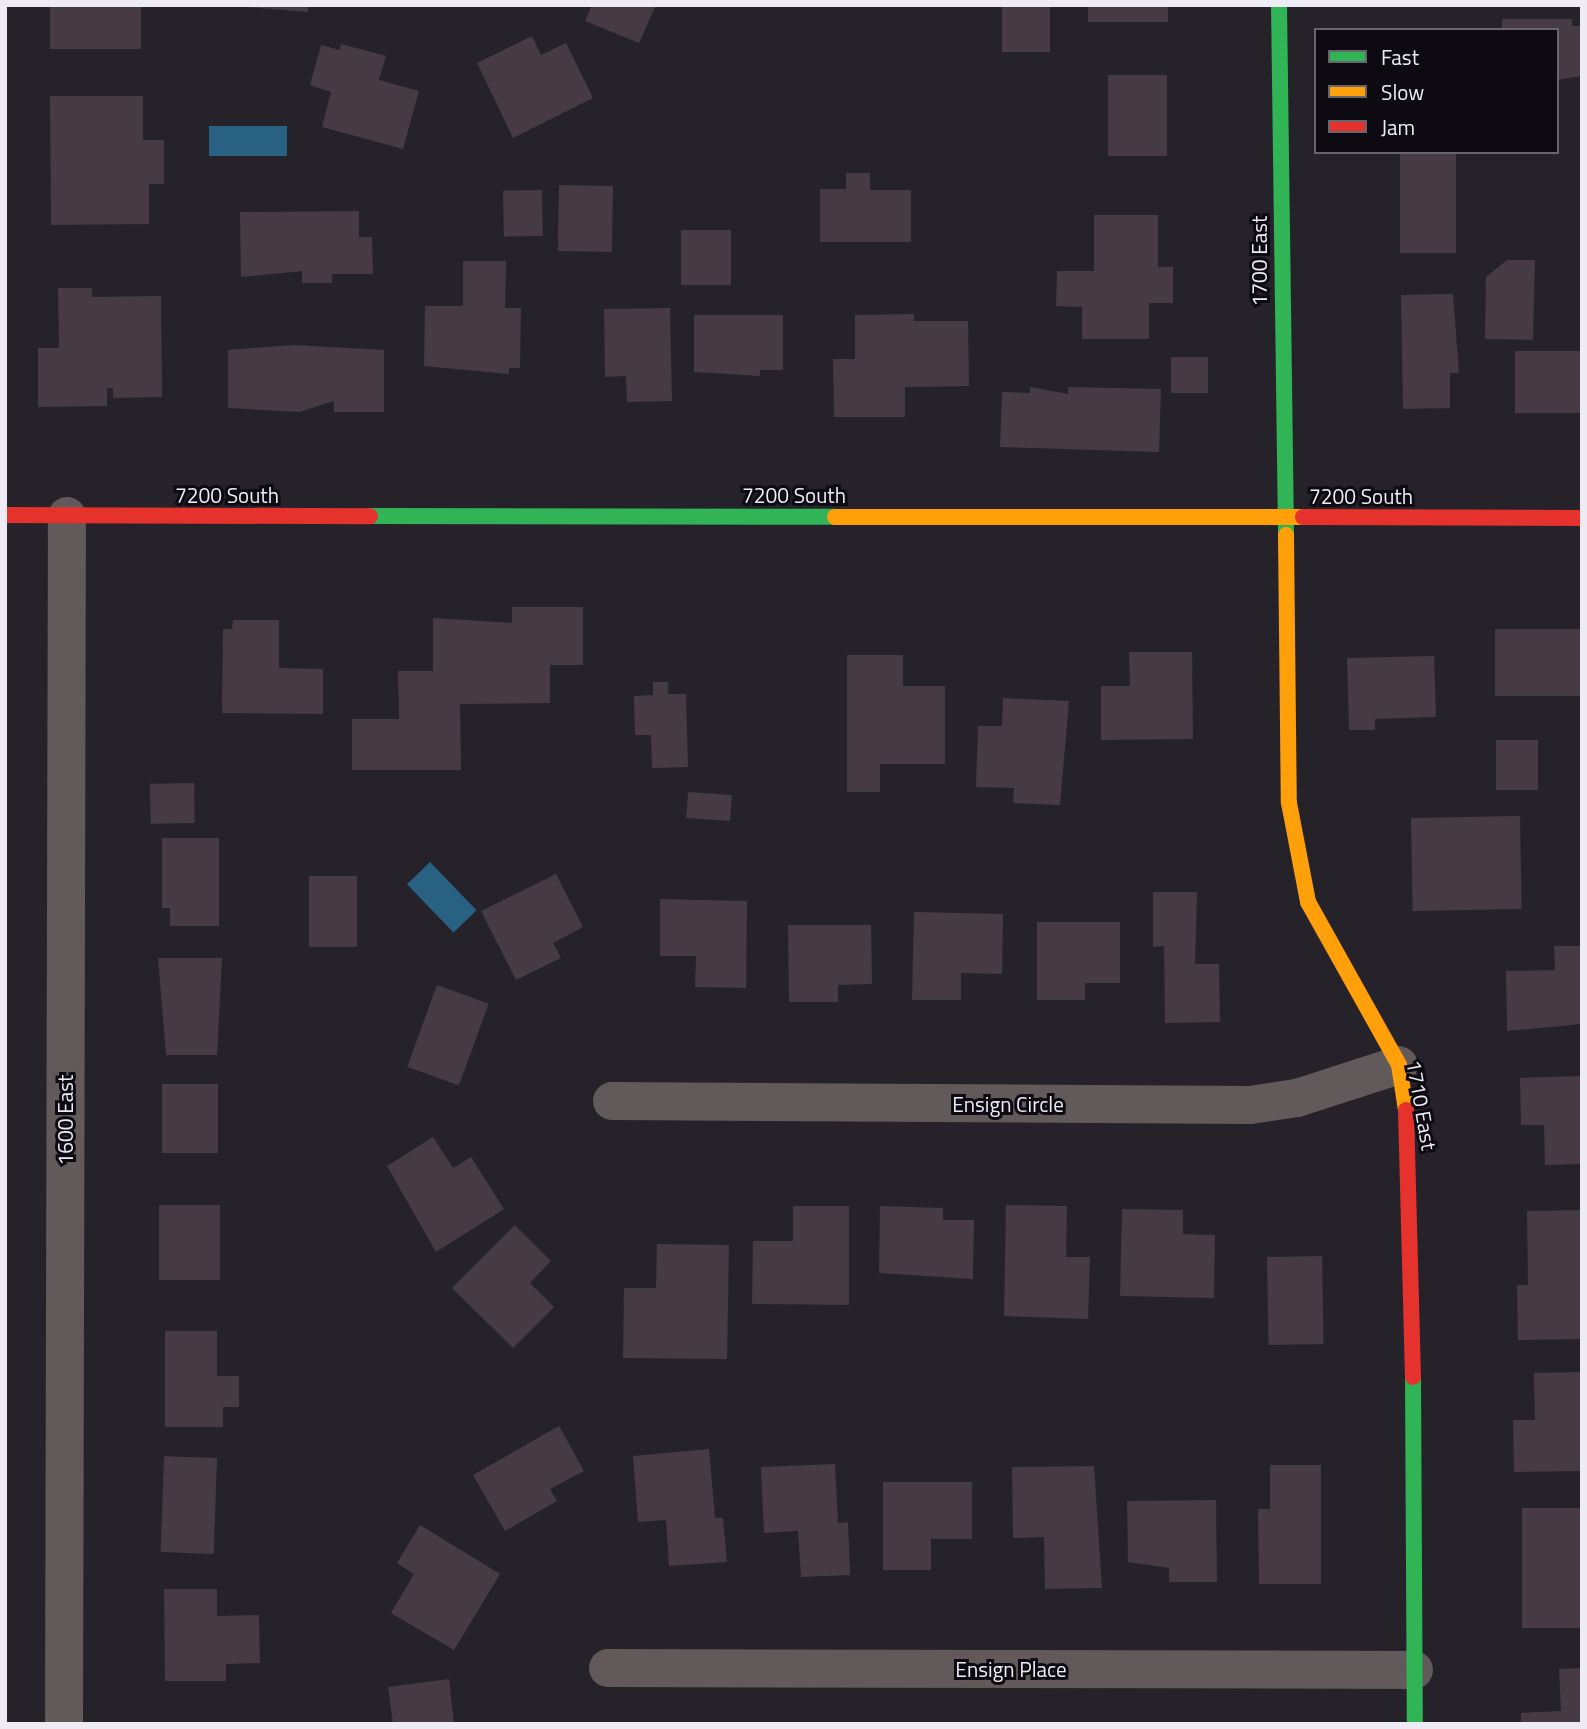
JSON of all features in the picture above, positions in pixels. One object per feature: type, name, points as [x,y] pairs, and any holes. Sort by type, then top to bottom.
[{"type":"street","name":"1700 East","points":[[1279,5],[1283,517]]},
{"type":"street","name":"7200 South","points":[[5,515],[1582,518]]},
{"type":"street","name":"1600 East","points":[[64,1724],[66,516]]},
{"type":"street","name":"1710 East","points":[[1283,517],[1295,858],[1308,902],[1399,1065],[1411,1139],[1415,1724]]},
{"type":"street","name":"Ensign Circle","points":[[612,1101],[1250,1105],[1297,1098],[1399,1065]]},
{"type":"street","name":"Ensign Place","points":[[608,1668],[1414,1670]]},
{"type":"water","points":[[209,126],[287,126],[287,156],[209,156]]},
{"type":"water","points":[[430,862],[477,910],[454,932],[407,884]]},
{"type":"building","points":[[50,5],[141,5],[141,49],[50,49]]},
{"type":"building","points":[[222,5],[308,5],[308,12]]},
{"type":"building","points":[[592,5],[656,5],[639,43],[585,21]]},
{"type":"building","points":[[1002,5],[1050,5],[1050,52],[1002,52]]},
{"type":"building","points":[[1088,5],[1168,5],[1168,22],[1088,22]]},
{"type":"building","points":[[1502,19],[1572,19],[1572,26],[1582,26],[1582,76],[1559,80],[1559,28],[1502,28]]},
{"type":"building","points":[[532,36],[541,55],[566,43],[593,98],[513,138],[477,63]]},
{"type":"building","points":[[341,44],[386,56],[379,80],[419,91],[403,149],[322,127],[331,92],[310,85],[321,45],[340,50]]},
{"type":"building","points":[[1108,75],[1167,75],[1167,156],[1108,156]]},
{"type":"building","points":[[50,96],[143,96],[143,140],[164,140],[164,184],[149,184],[149,224],[51,225]]},
{"type":"building","points":[[1400,154],[1456,154],[1456,253],[1400,253]]},
{"type":"building","points":[[846,173],[870,173],[870,190],[911,190],[911,242],[820,242],[820,189],[846,189]]},
{"type":"building","points":[[559,185],[613,186],[612,252],[558,251]]},
{"type":"building","points":[[542,190],[543,236],[504,237],[503,191]]},
{"type":"building","points":[[359,211],[359,237],[372,237],[373,274],[332,274],[332,283],[302,283],[302,271],[241,277],[240,212]]},
{"type":"building","points":[[1094,215],[1158,215],[1158,267],[1173,267],[1173,303],[1149,303],[1149,339],[1082,339],[1082,307],[1056,306],[1057,271],[1094,271]]},
{"type":"building","points":[[681,230],[731,230],[731,285],[681,285]]},
{"type":"building","points":[[1507,260],[1535,260],[1533,340],[1485,339],[1486,277]]},
{"type":"building","points":[[463,261],[506,261],[505,308],[521,308],[520,368],[509,368],[509,374],[424,366],[425,306],[463,306]]},
{"type":"building","points":[[58,288],[92,288],[92,297],[161,296],[162,397],[113,398],[113,388],[107,388],[107,406],[38,407],[38,348],[59,348]]},
{"type":"building","points":[[1453,294],[1459,373],[1450,373],[1450,408],[1403,409],[1401,295]]},
{"type":"building","points":[[670,308],[672,401],[627,402],[626,376],[605,377],[604,309]]},
{"type":"building","points":[[914,314],[914,321],[968,321],[969,386],[905,387],[905,417],[834,417],[833,359],[855,359],[855,315]]},
{"type":"building","points":[[694,315],[783,315],[783,370],[760,370],[760,376],[694,372]]},
{"type":"building","points":[[293,345],[384,350],[384,412],[334,412],[334,401],[299,412],[228,408],[228,350]]},
{"type":"building","points":[[1515,351],[1582,351],[1582,413],[1515,413]]},
{"type":"building","points":[[1171,357],[1208,357],[1208,393],[1171,393]]},
{"type":"building","points":[[1030,387],[1068,394],[1068,387],[1161,389],[1159,452],[1000,447],[1002,392],[1030,393]]},
{"type":"building","points":[[512,607],[583,607],[583,665],[550,665],[550,703],[460,704],[461,770],[352,770],[352,719],[399,719],[398,671],[433,671],[433,618],[512,623]]},
{"type":"building","points":[[233,620],[279,620],[279,668],[323,669],[323,714],[222,713],[223,629],[232,629]]},
{"type":"building","points":[[1495,629],[1582,629],[1582,696],[1495,696]]},
{"type":"building","points":[[1129,652],[1192,652],[1193,739],[1101,740],[1101,686],[1130,686]]},
{"type":"building","points":[[847,655],[903,655],[903,686],[945,686],[945,764],[880,764],[880,792],[847,792]]},
{"type":"building","points":[[1434,656],[1436,717],[1375,719],[1375,730],[1349,730],[1347,658]]},
{"type":"building","points":[[653,682],[668,682],[668,694],[686,694],[688,767],[652,768],[651,735],[635,735],[634,696],[653,695]]},
{"type":"building","points":[[1003,698],[1069,701],[1060,805],[1013,803],[1014,788],[976,787],[978,726],[1002,726]]},
{"type":"building","points":[[1496,740],[1538,740],[1538,790],[1496,790]]},
{"type":"building","points":[[194,783],[195,823],[151,824],[150,784]]},
{"type":"building","points":[[688,792],[732,795],[730,821],[686,818]]},
{"type":"building","points":[[1520,816],[1522,909],[1413,911],[1411,818]]},
{"type":"building","points":[[162,838],[219,838],[219,926],[170,926],[170,908],[162,908]]},
{"type":"building","points":[[556,874],[583,927],[553,943],[561,958],[516,980],[481,911]]},
{"type":"building","points":[[309,876],[357,876],[357,947],[309,947]]},
{"type":"building","points":[[1153,892],[1197,892],[1195,964],[1219,964],[1220,1022],[1165,1023],[1164,946],[1153,947]]},
{"type":"building","points":[[660,899],[747,901],[746,988],[695,987],[696,956],[660,956]]},
{"type":"building","points":[[914,912],[1003,914],[1002,974],[961,973],[961,1000],[912,1000]]},
{"type":"building","points":[[1037,922],[1120,922],[1120,983],[1085,983],[1085,1000],[1037,1000]]},
{"type":"building","points":[[788,925],[871,925],[872,984],[838,985],[838,1002],[789,1002]]},
{"type":"building","points":[[1554,946],[1582,946],[1582,1024],[1507,1031],[1506,971],[1555,970]]},
{"type":"building","points":[[158,958],[222,958],[217,1055],[166,1055]]},
{"type":"building","points":[[437,985],[489,1004],[459,1086],[407,1067]]},
{"type":"building","points":[[1582,1076],[1582,1164],[1545,1165],[1544,1125],[1521,1125],[1520,1078]]},
{"type":"building","points":[[162,1084],[218,1084],[218,1153],[162,1153]]},
{"type":"building","points":[[433,1137],[453,1168],[471,1157],[504,1209],[436,1252],[387,1166]]},
{"type":"building","points":[[159,1205],[220,1205],[220,1280],[159,1280]]},
{"type":"building","points":[[1006,1205],[1067,1206],[1066,1257],[1090,1257],[1088,1319],[1004,1316]]},
{"type":"building","points":[[793,1206],[849,1206],[849,1305],[752,1304],[753,1241],[793,1241]]},
{"type":"building","points":[[880,1206],[943,1208],[943,1220],[974,1220],[973,1279],[879,1273]]},
{"type":"building","points":[[1122,1209],[1183,1210],[1183,1234],[1215,1235],[1214,1298],[1120,1296]]},
{"type":"building","points":[[1582,1210],[1582,1339],[1518,1340],[1517,1285],[1528,1285],[1527,1211]]},
{"type":"building","points":[[515,1225],[551,1261],[530,1283],[554,1307],[513,1348],[452,1288]]},
{"type":"building","points":[[657,1244],[729,1245],[727,1359],[623,1358],[624,1288],[656,1288]]},
{"type":"building","points":[[1322,1256],[1324,1344],[1269,1345],[1267,1257]]},
{"type":"building","points":[[165,1331],[217,1331],[217,1376],[239,1376],[239,1407],[223,1407],[223,1427],[165,1427]]},
{"type":"building","points":[[1582,1372],[1582,1471],[1514,1472],[1513,1420],[1535,1420],[1534,1373]]},
{"type":"building","points":[[559,1426],[584,1471],[550,1489],[557,1501],[505,1531],[473,1475]]},
{"type":"building","points":[[709,1449],[715,1518],[723,1518],[727,1562],[669,1566],[666,1520],[638,1522],[633,1456]]},
{"type":"building","points":[[164,1456],[217,1458],[214,1554],[161,1552]]},
{"type":"building","points":[[835,1464],[838,1523],[848,1522],[850,1575],[801,1577],[798,1531],[764,1533],[761,1467]]},
{"type":"building","points":[[1270,1465],[1321,1465],[1321,1584],[1259,1584],[1258,1509],[1270,1509]]},
{"type":"building","points":[[1094,1466],[1102,1588],[1045,1589],[1044,1537],[1013,1538],[1012,1467]]},
{"type":"building","points":[[883,1482],[972,1482],[972,1539],[931,1539],[931,1570],[883,1570]]},
{"type":"building","points":[[1216,1500],[1217,1582],[1169,1582],[1169,1568],[1128,1562],[1127,1501]]},
{"type":"building","points":[[1522,1508],[1582,1508],[1582,1628],[1522,1628]]},
{"type":"building","points":[[420,1525],[500,1574],[454,1650],[391,1613],[414,1574],[397,1563]]},
{"type":"building","points":[[164,1589],[217,1589],[217,1616],[259,1615],[260,1663],[226,1664],[226,1681],[165,1681]]},
{"type":"building","points":[[1582,1668],[1582,1724],[1521,1724],[1521,1713],[1561,1711],[1559,1669]]},
{"type":"building","points":[[449,1679],[454,1724],[393,1724],[388,1687]]},
{"type":"traffic: fast","points":[[1279,5],[1286,535]]},
{"type":"traffic: fast","points":[[370,516],[835,517]]},
{"type":"traffic: fast","points":[[1413,1377],[1415,1724]]},
{"type":"traffic: slow","points":[[835,517],[1303,517]]},
{"type":"traffic: slow","points":[[1286,535],[1289,803],[1308,902],[1399,1065],[1406,1110]]},
{"type":"traffic: jam","points":[[5,515],[370,516]]},
{"type":"traffic: jam","points":[[1303,517],[1582,518]]},
{"type":"traffic: jam","points":[[1406,1110],[1413,1377]]}]
